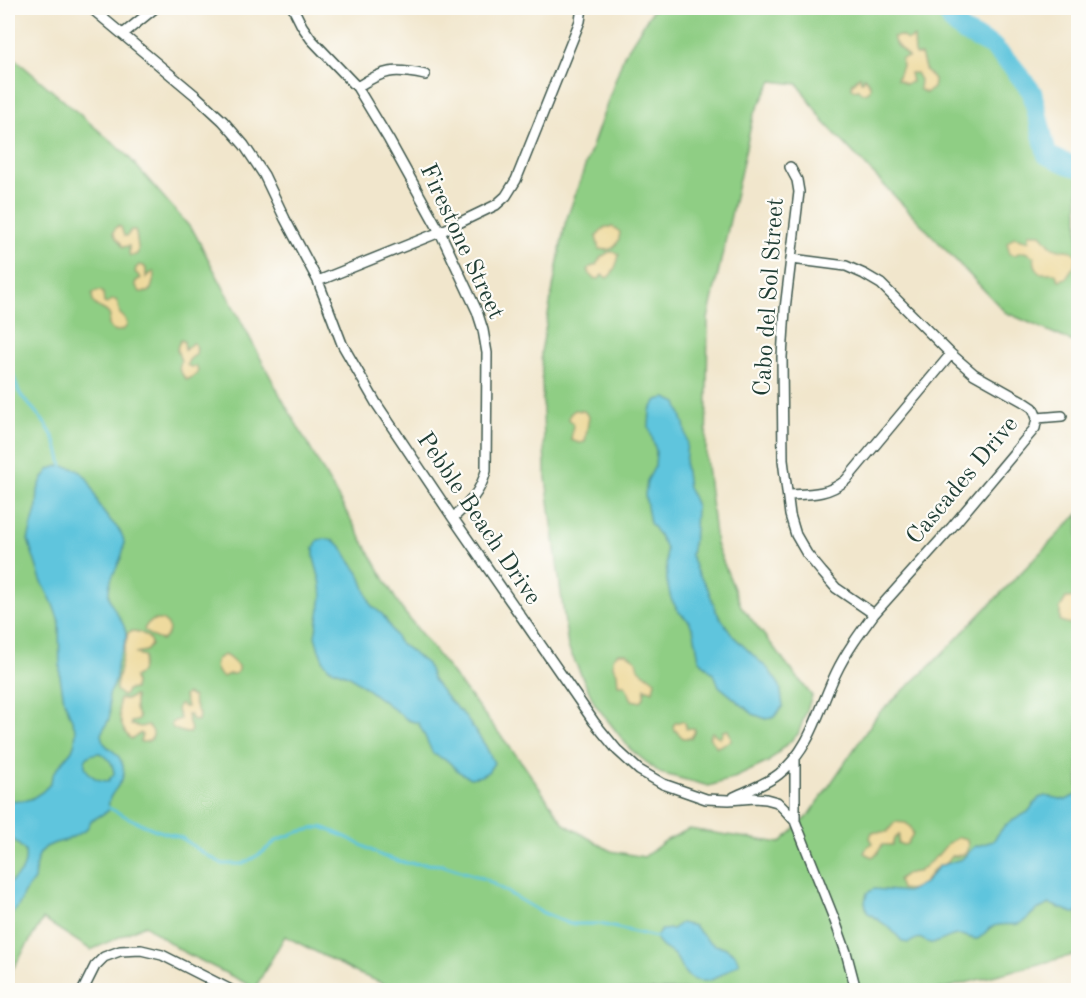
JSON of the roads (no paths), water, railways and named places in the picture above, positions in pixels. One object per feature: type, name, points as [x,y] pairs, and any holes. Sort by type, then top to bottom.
[{"type":"street","name":"Pebble Beach Drive","points":[[91,8],[223,121],[244,145],[264,175],[318,281],[342,344],[376,403],[594,722],[617,750],[639,770],[663,784],[706,799],[754,798],[777,802],[795,821],[846,952],[856,990]]},
{"type":"street","points":[[123,34],[155,8]]},
{"type":"street","name":"Firestone Street","points":[[293,8],[311,39],[357,87],[389,140],[440,232],[477,311],[483,330],[487,353],[486,471],[482,485],[474,498],[453,518]]},
{"type":"street","points":[[318,281],[440,232],[496,205],[506,196],[516,180],[580,21],[582,8]]},
{"type":"street","points":[[357,87],[383,72],[407,71],[424,75]]},
{"type":"street","name":"Cabo del Sol Street","points":[[790,167],[797,180],[799,192],[785,309],[782,357],[783,460],[790,515],[796,536],[807,554],[836,588],[874,615]]},
{"type":"street","name":"Cascades Drive","points":[[792,259],[846,266],[881,284],[974,374],[1033,408],[1037,418],[1035,428],[874,615],[836,673],[814,727],[795,760]]},
{"type":"street","points":[[788,495],[822,493],[840,486],[951,354]]},
{"type":"street","points":[[1037,418],[1062,416]]},
{"type":"street","points":[[729,800],[778,775],[795,760]]},
{"type":"street","points":[[795,760],[795,821]]},
{"type":"street","points":[[83,990],[95,966],[104,957],[120,951],[141,950],[162,955],[231,990]]},
{"type":"water","points":[[666,398],[677,403],[684,424],[687,442],[685,465],[688,487],[696,506],[691,555],[696,570],[708,589],[716,611],[733,636],[769,670],[780,686],[783,706],[774,717],[766,719],[753,714],[719,686],[715,676],[699,659],[694,632],[689,621],[679,612],[671,599],[667,582],[666,549],[650,523],[645,495],[647,481],[655,466],[656,451],[649,427],[650,410],[657,400]]},
{"type":"water","points":[[58,466],[68,467],[83,474],[102,510],[122,534],[123,551],[110,582],[109,596],[123,624],[126,637],[118,660],[114,684],[109,694],[110,715],[101,734],[104,743],[119,758],[124,772],[122,780],[110,798],[108,811],[91,821],[86,830],[46,847],[40,853],[34,880],[8,918],[8,885],[24,867],[25,851],[8,834],[8,800],[31,799],[42,792],[49,785],[54,773],[72,750],[75,742],[76,730],[64,700],[60,677],[59,621],[41,580],[28,540],[37,506],[38,490],[42,479],[50,469]],"holes":[[[92,754],[103,755],[112,764],[114,770],[114,774],[108,781],[93,777],[85,762]]]},
{"type":"water","points":[[318,540],[334,541],[342,547],[359,573],[371,605],[383,615],[399,642],[427,664],[433,680],[464,715],[485,745],[494,763],[488,772],[470,778],[459,772],[448,761],[433,754],[418,723],[408,720],[350,676],[329,668],[324,662],[315,636],[322,597],[314,548]]},
{"type":"water","points":[[1078,794],[1078,913],[1050,904],[1037,910],[1021,923],[993,926],[978,938],[958,935],[934,943],[919,939],[909,943],[903,942],[890,928],[867,912],[865,902],[867,893],[874,889],[907,892],[926,882],[939,866],[962,859],[974,847],[993,841],[1005,825],[1028,812],[1039,798],[1045,796],[1066,800]]},
{"type":"water","points":[[681,923],[694,926],[708,941],[735,954],[739,963],[708,981],[695,980],[688,976],[675,956],[662,947],[656,937],[661,930],[672,929]]},
{"type":"waterway","points":[[945,8],[952,21],[964,32],[992,46],[1012,66],[1032,92],[1047,155],[1078,167]]},
{"type":"waterway","points":[[8,360],[19,392],[45,423],[58,450],[62,466]]},
{"type":"waterway","points":[[107,807],[156,830],[182,838],[223,864],[243,864],[277,840],[298,832],[322,827],[382,856],[406,863],[442,865],[485,879],[539,911],[570,924],[600,924],[656,937]]}]
